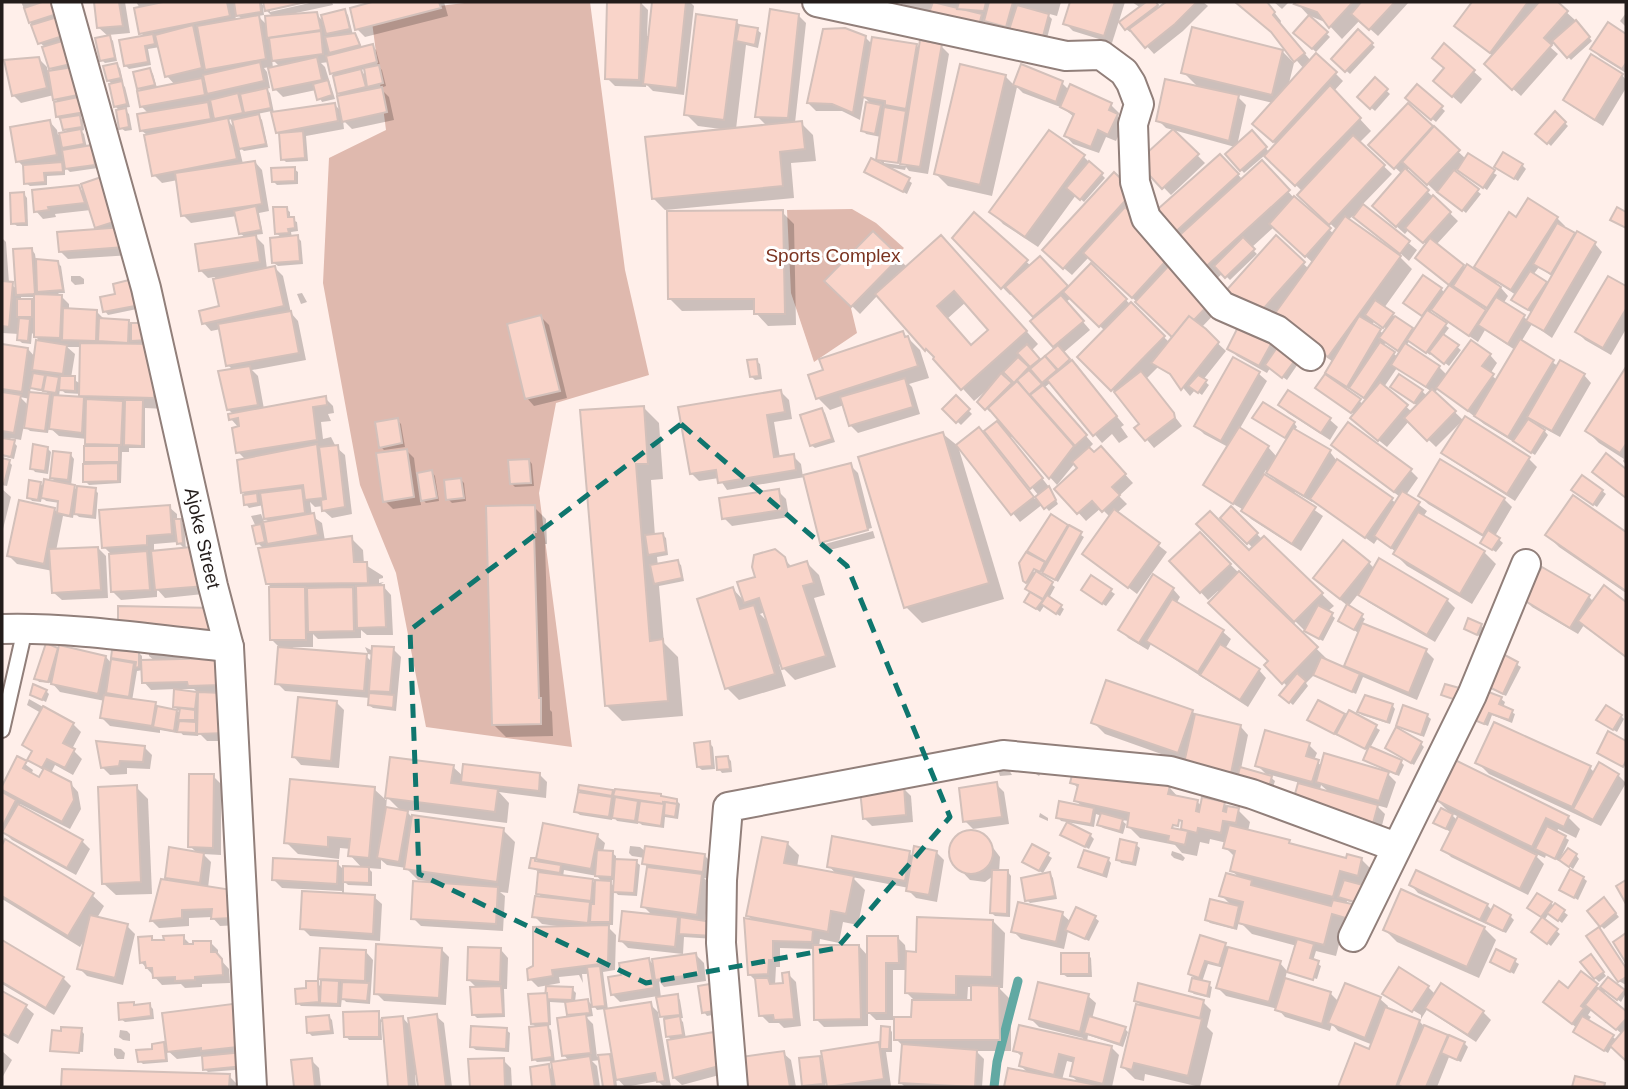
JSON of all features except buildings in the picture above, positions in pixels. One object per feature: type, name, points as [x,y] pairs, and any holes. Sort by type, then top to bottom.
[{"type":"street","name":"Ajoke Street","points":[[66,2],[146,288],[229,647],[252,1087]]},
{"type":"street","points":[[817,2],[1066,56],[1101,55],[1124,72],[1139,104],[1133,124],[1134,172],[1146,218],[1222,306],[1277,330],[1310,356]]},
{"type":"street","points":[[1353,937],[1472,695],[1526,564]]},
{"type":"street","points":[[14,629],[229,647]]},
{"type":"street","points":[[733,1087],[721,943],[722,880],[728,807],[1003,755],[1040,757],[1170,771],[1252,794],[1396,846]]},
{"type":"lane","points":[[2,730],[14,629]]},
{"type":"highlighted area","points":[[681,424],[847,566],[950,817],[837,948],[646,983],[419,874],[410,630]]},
{"type":"green space","points":[[473,2],[590,2],[625,270],[649,375],[556,403],[539,493],[572,747],[426,727],[396,573],[360,485],[323,283],[329,158],[386,130],[371,14]]},
{"type":"green space","name":"Sports Complex","points":[[852,209],[876,223],[904,248],[849,300],[857,333],[814,362],[791,293],[787,210]]},
{"type":"waterway","points":[[994,1087],[997,1062],[1018,981]]}]
